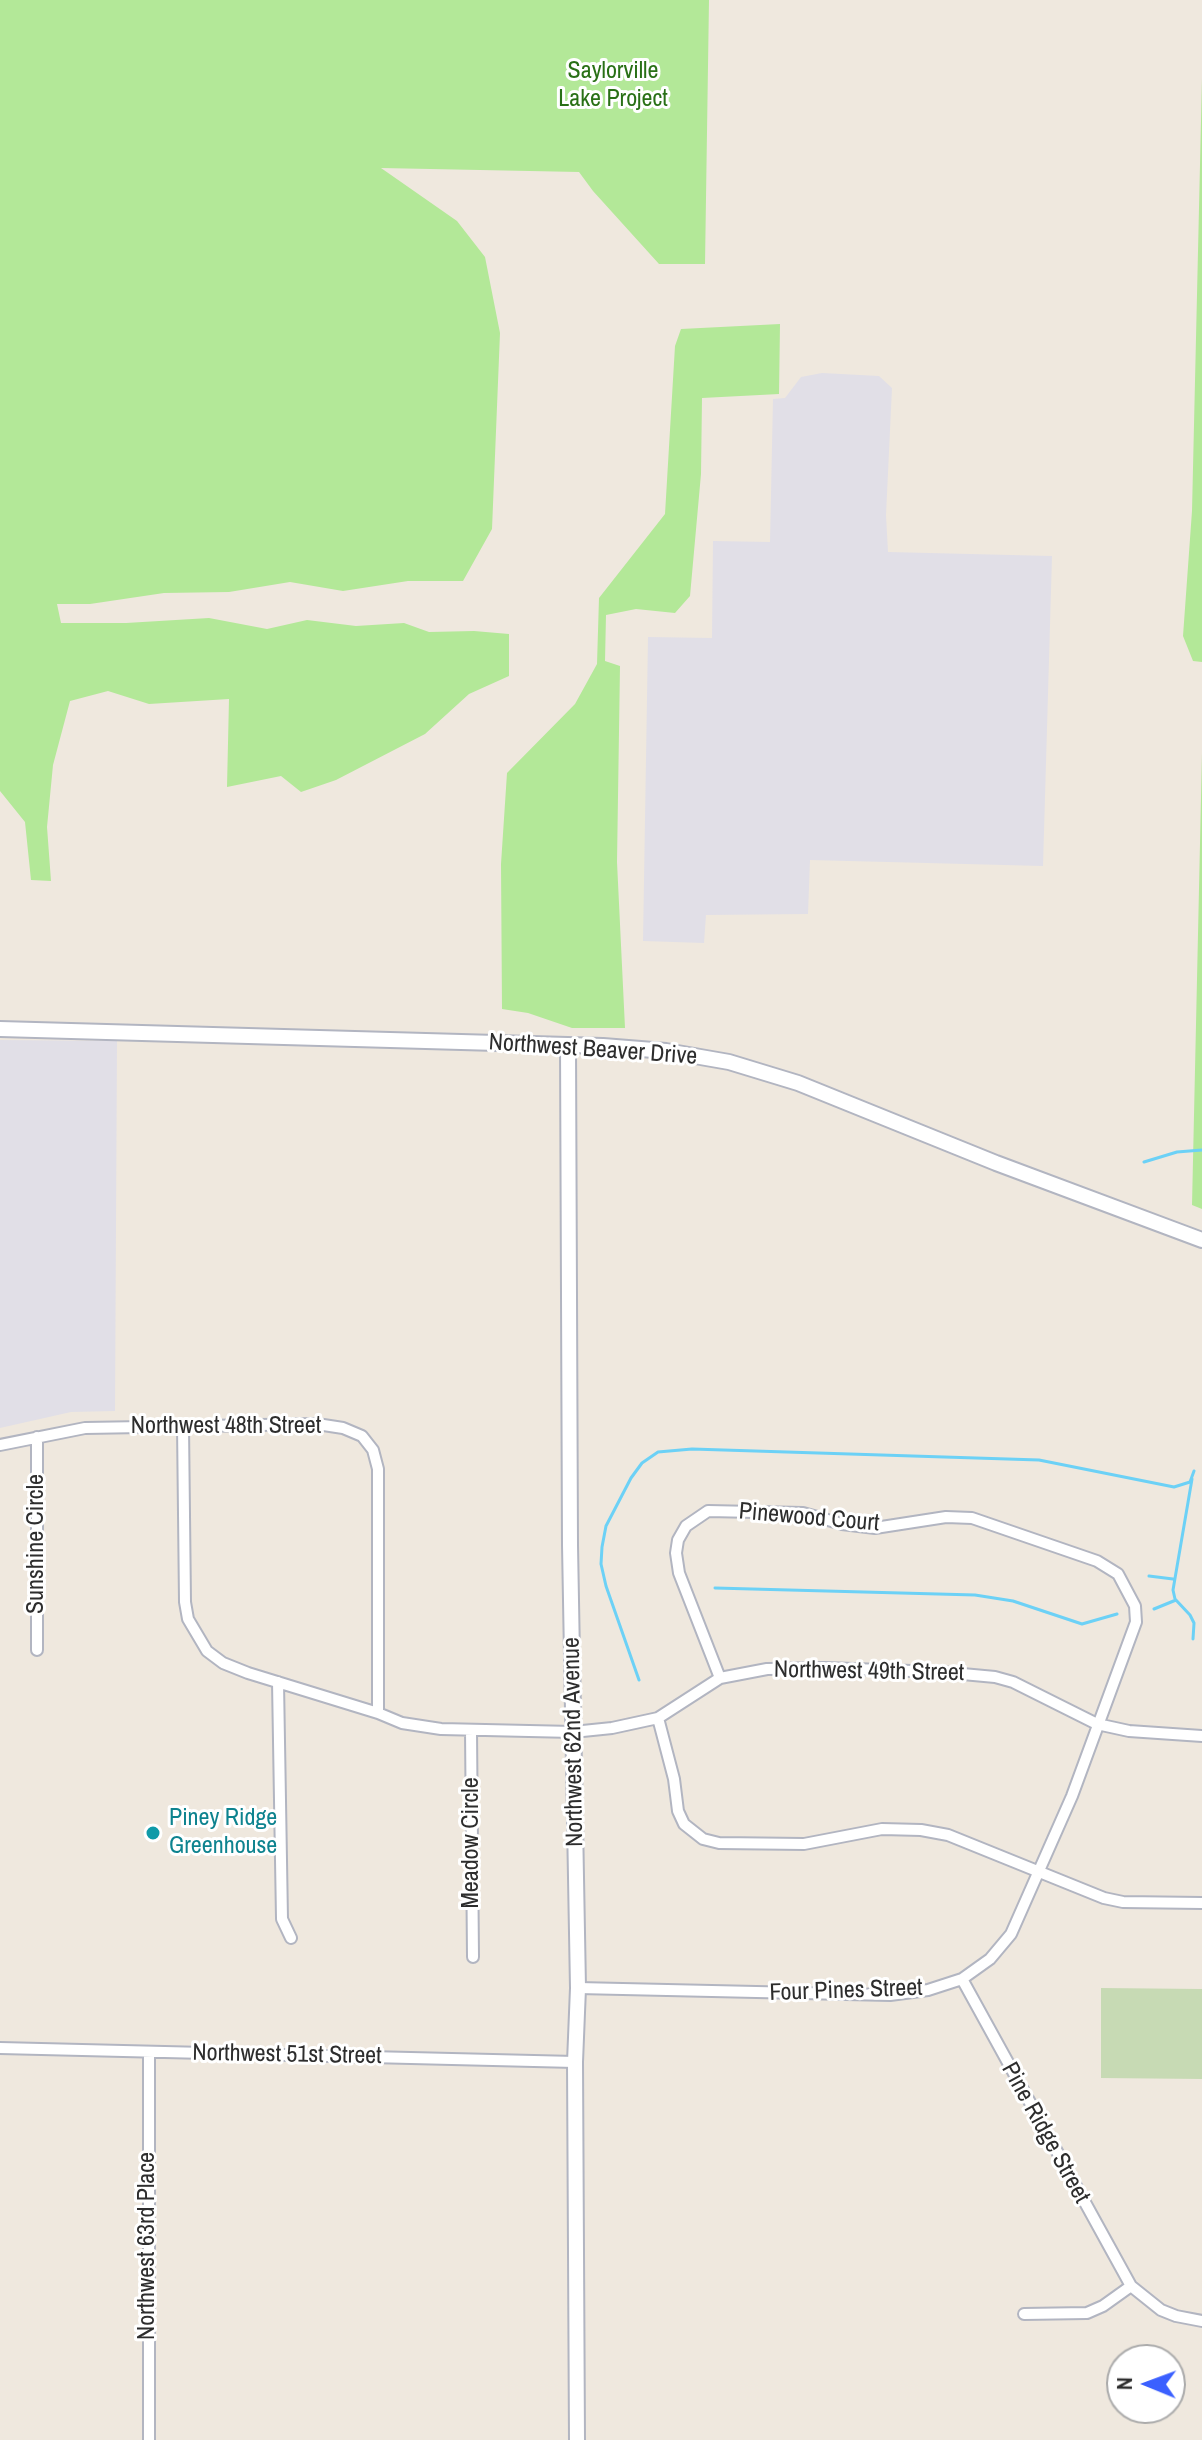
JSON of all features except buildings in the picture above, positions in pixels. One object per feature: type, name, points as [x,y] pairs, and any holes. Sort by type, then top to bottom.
[{"type":"street","name":"Northwest Beaver Drive","points":[[0,1029],[568,1045],[666,1051],[754,1069],[798,1083],[996,1163],[1202,1240]]},
{"type":"street","name":"Northwest 62nd Avenue","points":[[568,1045],[578,1988],[575,2062],[577,2440]]},
{"type":"street","name":"Northwest 48th Street","points":[[0,1445],[85,1428],[317,1424],[343,1428],[362,1436],[373,1450],[378,1469],[378,1713]]},
{"type":"street","name":"Northwest 49th Street","points":[[183,1426],[185,1602],[188,1619],[207,1651],[223,1663],[402,1723],[471,1730],[573,1732],[612,1728],[658,1718],[720,1678],[767,1669],[825,1668],[972,1674],[1013,1682],[1097,1724],[1129,1731],[1202,1736]]},
{"type":"street","name":"Sunshine Circle","points":[[37,1437],[37,1650]]},
{"type":"street","name":"Pinewood Court","points":[[720,1678],[679,1573],[676,1553],[678,1540],[686,1526],[708,1511],[803,1513],[842,1524],[875,1528],[946,1517],[972,1518],[1097,1561],[1118,1574],[1130,1593],[1136,1622],[1097,1724]]},
{"type":"street","points":[[278,1682],[282,1919],[291,1938]]},
{"type":"street","points":[[658,1718],[674,1779],[678,1811],[684,1824],[703,1839],[719,1843],[804,1844],[882,1829],[908,1828],[948,1835],[1080,1891],[1115,1901],[1202,1903]]},
{"type":"street","name":"Four Pines Street","points":[[578,1988],[890,1995],[928,1990],[962,1979],[990,1959],[1011,1934],[1072,1796],[1097,1724]]},
{"type":"street","name":"Meadow Circle","points":[[471,1730],[473,1957]]},
{"type":"street","name":"Pine Ridge Street","points":[[962,1979],[1131,2286]]},
{"type":"street","name":"Northwest 51st Street","points":[[0,2048],[575,2062]]},
{"type":"street","name":"Northwest 63rd Place","points":[[149,2052],[149,2440]]},
{"type":"street","points":[[1024,2314],[1087,2313],[1103,2306],[1131,2286],[1161,2310],[1202,2321]]},
{"type":"shaded area","points":[[822,373],[879,376],[892,388],[886,515],[888,552],[1052,556],[1043,866],[810,860],[808,914],[706,915],[704,943],[643,941],[648,637],[712,638],[713,541],[770,542],[773,399],[785,398],[801,377]]},
{"type":"shaded area","points":[[0,1040],[117,1041],[115,1411],[71,1412],[0,1428]]},
{"type":"green space","name":"Saylorville Lake Project","points":[[0,0],[709,0],[705,264],[659,264],[579,172],[381,168],[457,221],[485,257],[500,333],[492,529],[463,581],[408,581],[343,591],[290,582],[229,592],[164,593],[90,604],[57,604],[61,623],[209,618],[267,629],[307,620],[356,626],[404,623],[429,632],[509,634],[509,676],[469,694],[425,734],[336,780],[301,792],[281,776],[227,787],[229,699],[149,704],[108,691],[70,701],[53,765],[47,827],[51,881],[31,880],[25,822],[0,791]]},
{"type":"green space","points":[[1202,78],[1202,662],[1193,661],[1183,636],[1192,511]]},
{"type":"green space","points":[[780,324],[779,394],[702,398],[701,474],[690,596],[675,613],[636,609],[606,615],[605,661],[620,666],[617,862],[625,1028],[572,1028],[528,1013],[502,1009],[501,864],[507,773],[575,704],[597,664],[599,598],[665,514],[675,346],[681,329]]},
{"type":"green space","points":[[1202,753],[1202,1209],[1192,1205]]},
{"type":"green space","points":[[1101,1988],[1202,1989],[1202,2079],[1101,2078]]},
{"type":"waterway","points":[[1144,1162],[1177,1152],[1202,1150]]},
{"type":"waterway","points":[[639,1680],[606,1586],[601,1564],[602,1547],[606,1526],[631,1478],[642,1463],[658,1452],[692,1449],[1039,1460],[1174,1487],[1190,1482],[1194,1471]]},
{"type":"waterway","points":[[1192,1479],[1173,1590],[1175,1599],[1194,1623],[1193,1639]]},
{"type":"waterway","points":[[1149,1576],[1173,1579]]},
{"type":"waterway","points":[[715,1588],[975,1595],[1013,1601],[1082,1624],[1117,1614]]},
{"type":"waterway","points":[[1154,1609],[1176,1600]]},
{"type":"place","name":"Piney Ridge Greenhouse","points":[[153,1833]]}]
